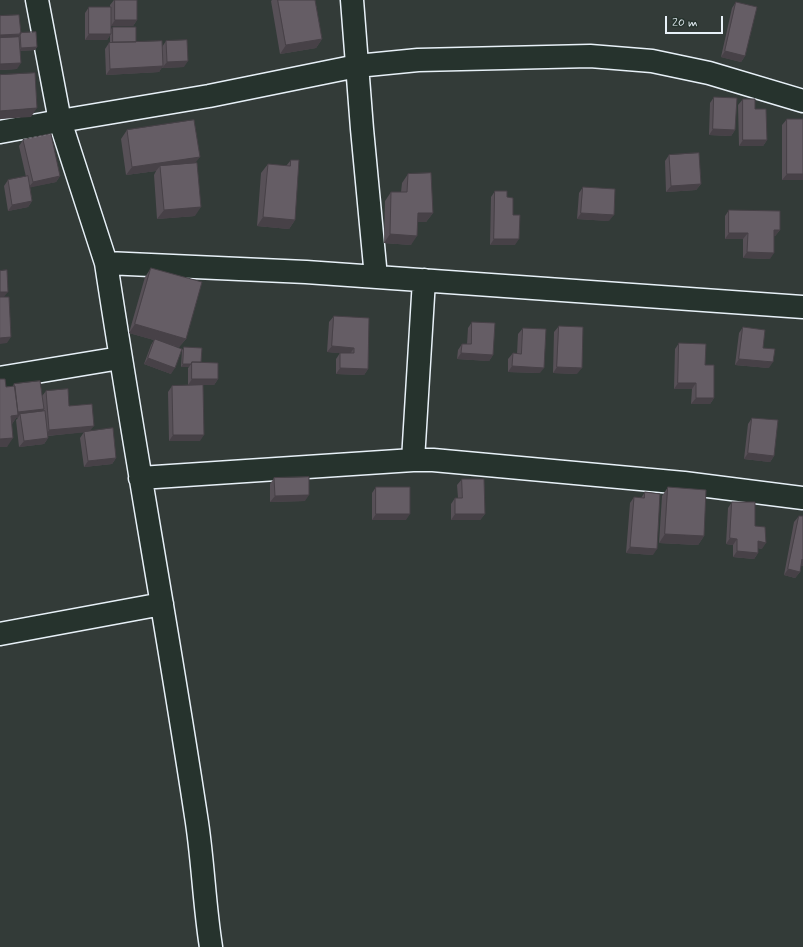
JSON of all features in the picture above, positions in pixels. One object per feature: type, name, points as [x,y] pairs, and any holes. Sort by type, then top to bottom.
[{"type":"street","points":[[37,0],[60,121],[106,263],[120,358],[162,604],[196,818],[211,947]]},
{"type":"street","points":[[352,0],[376,277]]},
{"type":"street","points":[[0,132],[209,96],[357,66],[418,60],[582,56],[652,62],[709,73],[803,101]]},
{"type":"street","points":[[106,263],[306,272],[803,308]]},
{"type":"street","points":[[413,460],[424,280]]},
{"type":"street","points":[[0,378],[120,358]]},
{"type":"street","points":[[140,478],[413,460],[433,460],[684,483],[803,498]]},
{"type":"street","points":[[0,634],[162,604]]},
{"type":"building","points":[[115,0],[137,0],[137,20],[115,20]]},
{"type":"building","points":[[278,0],[315,0],[322,39],[286,45]]},
{"type":"building","points":[[736,2],[757,7],[745,56],[725,51]]},
{"type":"building","points":[[89,7],[111,7],[111,34],[89,34]]},
{"type":"building","points":[[19,15],[21,34],[0,35],[0,16]]},
{"type":"building","points":[[113,27],[136,27],[136,42],[113,42]]},
{"type":"building","points":[[36,32],[37,47],[21,48],[20,33]]},
{"type":"building","points":[[19,37],[21,63],[0,64],[0,38]]},
{"type":"building","points":[[187,40],[188,61],[167,62],[166,41]]},
{"type":"building","points":[[162,41],[163,66],[110,69],[109,43]]},
{"type":"building","points":[[35,73],[37,108],[0,111],[0,75]]},
{"type":"building","points":[[714,97],[737,98],[735,130],[713,129]]},
{"type":"building","points":[[743,99],[755,99],[755,109],[766,109],[767,140],[743,140]]},
{"type":"building","points":[[787,119],[803,119],[803,174],[787,174]]},
{"type":"building","points":[[194,120],[200,157],[132,167],[127,130]]},
{"type":"building","points":[[51,134],[60,176],[33,182],[23,140]]},
{"type":"building","points":[[699,153],[701,184],[671,186],[669,155]]},
{"type":"building","points":[[291,160],[299,160],[295,220],[263,217],[268,164],[290,166]]},
{"type":"building","points":[[197,163],[201,207],[164,210],[160,166]]},
{"type":"building","points":[[431,173],[433,213],[418,213],[417,236],[390,234],[391,192],[407,192],[408,174]]},
{"type":"building","points":[[28,176],[32,201],[12,205],[8,180]]},
{"type":"building","points":[[583,187],[615,189],[614,215],[581,213]]},
{"type":"building","points":[[495,191],[507,191],[507,197],[513,198],[513,215],[520,215],[519,239],[494,239]]},
{"type":"building","points":[[729,210],[780,211],[780,230],[774,230],[774,253],[747,252],[748,233],[729,233]]},
{"type":"building","points":[[151,268],[202,282],[186,339],[135,324]]},
{"type":"building","points":[[7,270],[8,292],[0,292],[0,271]]},
{"type":"building","points":[[0,297],[9,297],[11,337],[0,338]]},
{"type":"building","points":[[334,316],[369,318],[368,369],[340,368],[340,353],[354,353],[354,348],[332,346]]},
{"type":"building","points":[[472,322],[495,323],[493,355],[461,353],[462,344],[471,344]]},
{"type":"building","points":[[559,326],[583,327],[582,368],[557,367]]},
{"type":"building","points":[[743,327],[765,330],[763,348],[775,349],[773,362],[739,359]]},
{"type":"building","points":[[523,328],[546,329],[544,368],[512,366],[513,353],[521,354]]},
{"type":"building","points":[[155,339],[182,349],[175,368],[148,358]]},
{"type":"building","points":[[679,343],[706,344],[705,365],[714,365],[714,398],[696,398],[696,383],[678,383]]},
{"type":"building","points":[[184,347],[202,348],[201,362],[183,364]]},
{"type":"building","points":[[192,362],[218,363],[218,379],[192,379]]},
{"type":"building","points":[[0,379],[5,379],[6,387],[15,386],[18,415],[11,416],[13,438],[0,439]]},
{"type":"building","points":[[40,381],[44,409],[18,412],[14,384]]},
{"type":"building","points":[[203,385],[204,435],[173,435],[172,386]]},
{"type":"building","points":[[68,389],[69,406],[92,404],[94,426],[49,430],[46,391]]},
{"type":"building","points":[[45,411],[48,438],[24,441],[20,414]]},
{"type":"building","points":[[752,418],[778,420],[774,456],[748,453]]},
{"type":"building","points":[[113,428],[116,458],[88,461],[84,432]]},
{"type":"building","points":[[309,477],[309,495],[275,496],[274,478]]},
{"type":"building","points":[[462,479],[484,479],[485,514],[455,514],[455,498],[462,498]]},
{"type":"building","points":[[376,487],[410,487],[410,514],[376,514]]},
{"type":"building","points":[[668,487],[706,490],[704,536],[665,534]]},
{"type":"building","points":[[645,492],[660,494],[657,549],[630,547],[634,497],[644,498]]},
{"type":"building","points":[[732,502],[755,502],[755,526],[765,527],[766,543],[758,541],[758,553],[737,551],[737,539],[730,538]]},
{"type":"building","points":[[799,516],[803,516],[803,560],[802,559],[800,572],[788,569]]}]
